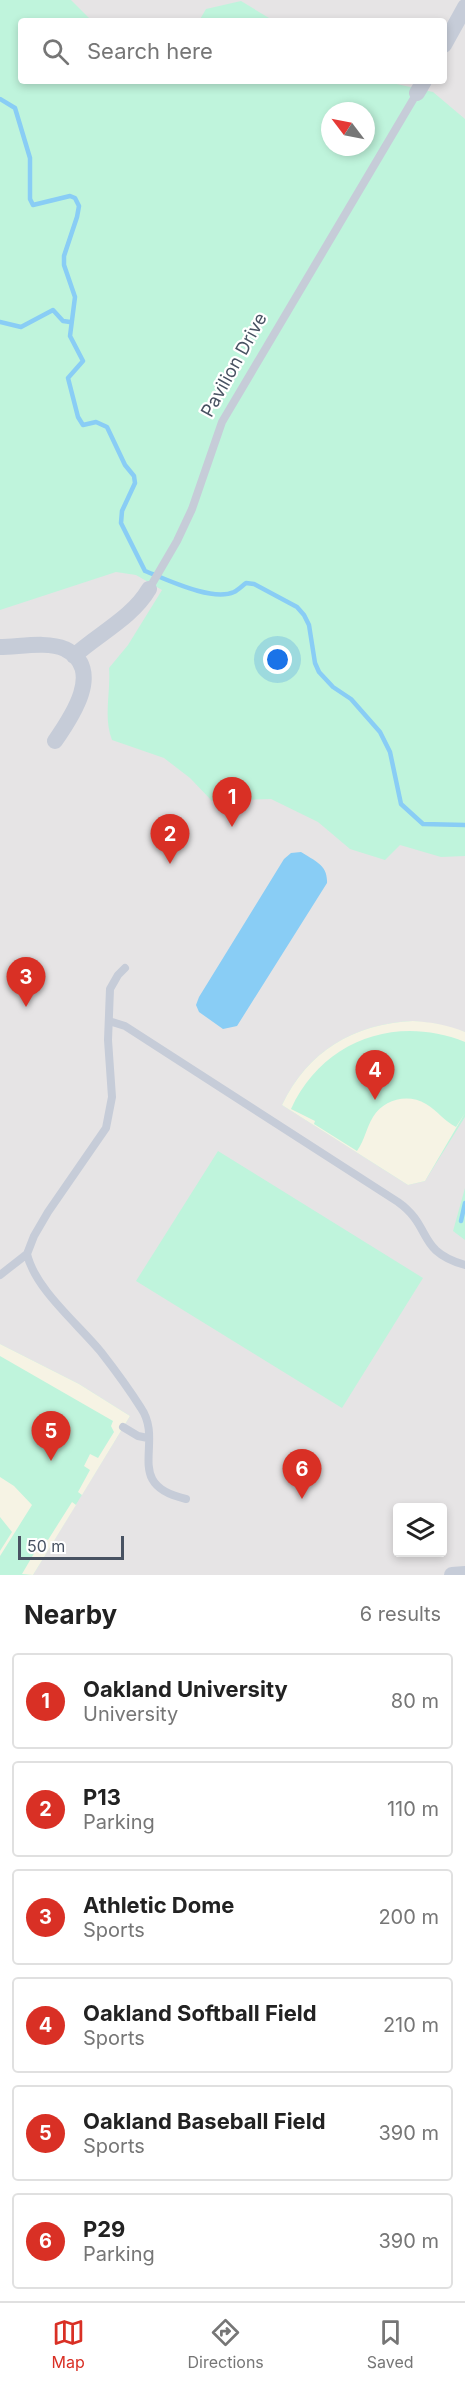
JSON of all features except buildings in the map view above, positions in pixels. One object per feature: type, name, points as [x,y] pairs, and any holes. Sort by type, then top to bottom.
[{"type":"street","points":[[447,40],[465,7]]},
{"type":"street","name":"Pavilion Drive","points":[[74,656],[136,607],[149,589]]},
{"type":"street","points":[[0,648],[49,646],[64,649],[74,656],[84,677],[83,689],[73,714],[55,741]]},
{"type":"street","points":[[452,1575],[465,1574]]},
{"type":"lane","name":"Pavilion Drive","points":[[149,589],[177,541],[192,509],[222,422],[421,87]]},
{"type":"lane","points":[[0,1275],[27,1254],[48,1212],[106,1128],[112,1097],[110,989],[125,968]]},
{"type":"lane","points":[[109,1020],[135,1032],[398,1202],[418,1221],[429,1244],[436,1252],[445,1259],[465,1265]]},
{"type":"lane","points":[[27,1254],[36,1276],[101,1352],[143,1410],[148,1426],[149,1465],[155,1484],[165,1494],[186,1499]]},
{"type":"lane","points":[[123,1427],[138,1436],[148,1438]]},
{"type":"shaded area","points":[[0,0],[465,0],[465,1575],[0,1575]]},
{"type":"green space","points":[[0,0],[71,0],[89,18],[18,18],[18,84],[397,84],[433,92],[465,119],[465,856],[441,857],[400,845],[385,860],[350,849],[318,822],[271,799],[212,801],[190,778],[164,758],[112,740],[108,722],[109,668],[128,645],[162,590],[136,575],[116,572],[0,610]]},
{"type":"green space","points":[[241,1],[269,18],[201,18],[206,9]]},
{"type":"green space","points":[[413,1021],[437,1024],[465,1032],[465,1117],[425,1181],[408,1185],[282,1105],[305,1070],[319,1055],[335,1044],[371,1028]]},
{"type":"green space","points":[[218,1151],[423,1278],[342,1408],[136,1281]]},
{"type":"green space","points":[[465,1188],[465,1240],[453,1231]]},
{"type":"green space","points":[[0,1344],[79,1384],[130,1416],[33,1575],[0,1575]]},
{"type":"sand","points":[[413,1021],[439,1024],[465,1032],[465,1042],[439,1034],[413,1031],[387,1033],[363,1039],[341,1051],[321,1066],[305,1085],[291,1109],[315,1121],[314,1124],[357,1151],[373,1117],[390,1102],[404,1099],[419,1101],[456,1127],[465,1113],[425,1181],[408,1185],[282,1105],[305,1070],[319,1055],[335,1044],[371,1028]]},
{"type":"sand","points":[[0,1344],[79,1384],[130,1416],[82,1495],[78,1492],[90,1470],[84,1466],[90,1454],[98,1458],[114,1432],[111,1426],[113,1421],[0,1356]]},
{"type":"sand","points":[[0,1477],[14,1486],[32,1505],[0,1556],[0,1551],[12,1532],[0,1517]]},
{"type":"sand","points":[[72,1502],[76,1505],[33,1575],[22,1574],[43,1538],[48,1540]]},
{"type":"water","points":[[301,852],[323,868],[327,883],[237,1026],[223,1029],[199,1012],[196,1005],[199,997],[284,859],[291,853]]},
{"type":"waterway","points":[[0,99],[15,108],[30,158],[30,199],[33,205],[70,196],[75,198],[79,206],[64,256],[64,265],[75,297],[70,336],[83,361],[68,378],[78,417],[83,425],[96,422],[107,427],[125,465],[134,476],[135,483],[122,511],[121,523],[145,571],[189,588],[214,594],[234,592],[246,583],[254,584],[297,607],[309,625],[315,663],[319,672],[333,687],[351,699],[380,732],[390,752],[401,804],[423,824],[465,825]]},
{"type":"waterway","points":[[0,322],[21,327],[53,310],[63,321],[70,322]]},
{"type":"waterway","points":[[461,1221],[465,1203]]},
{"type":"place","name":"Oakland University","points":[[232,827]]},
{"type":"place","name":"P13","points":[[170,864]]},
{"type":"place","name":"Athletic Dome","points":[[26,1007]]},
{"type":"place","name":"Oakland Softball Field","points":[[375,1100]]},
{"type":"place","name":"Oakland Baseball Field","points":[[51,1461]]},
{"type":"place","name":"P29","points":[[302,1499]]}]
